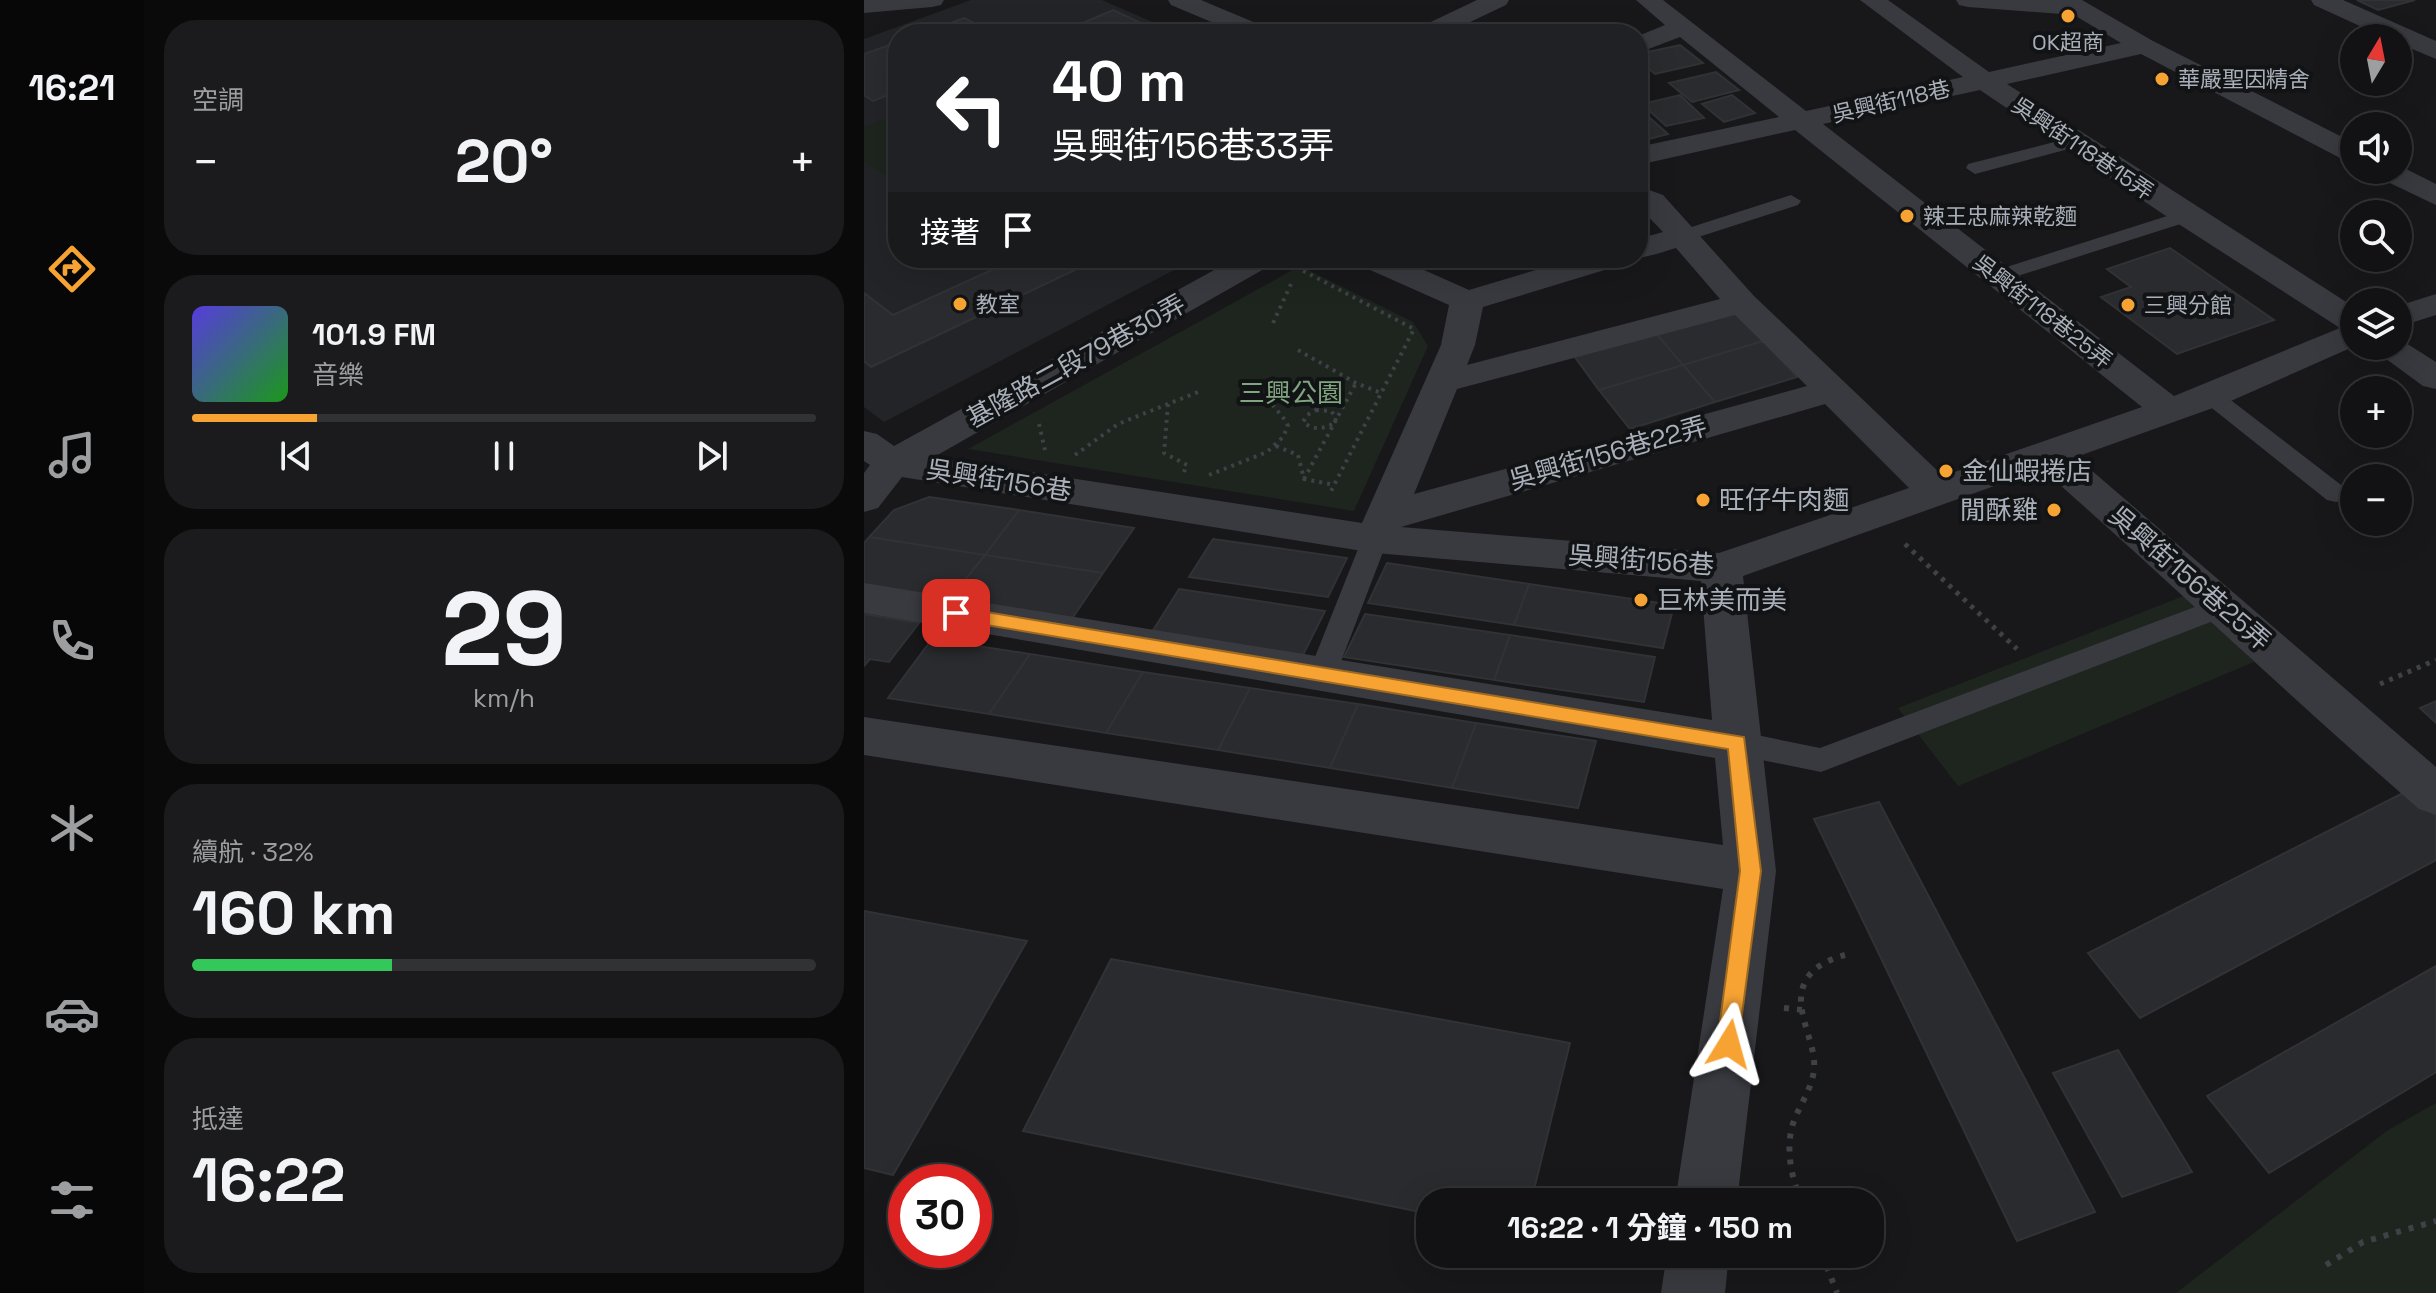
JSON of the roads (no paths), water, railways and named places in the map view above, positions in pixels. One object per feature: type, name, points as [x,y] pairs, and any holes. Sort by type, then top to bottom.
[{"type":"street","points":[[864,6],[932,0]]},
{"type":"street","points":[[1446,24],[1497,0]]},
{"type":"street","name":"吳興街118巷15弄","points":[[1872,0],[1981,80],[2340,313]]},
{"type":"street","points":[[1968,0],[2070,4],[2144,46],[2340,147]]},
{"type":"street","points":[[2323,0],[2436,51]]},
{"type":"street","name":"吳興街118巷25弄","points":[[1650,2],[2168,410]]},
{"type":"street","points":[[1200,3],[1241,24]]},
{"type":"street","points":[[1648,41],[1683,27]]},
{"type":"street","name":"吳興街118巷","points":[[1648,154],[2144,46]]},
{"type":"street","points":[[2412,184],[2436,196]]},
{"type":"street","points":[[1648,199],[1742,303],[1936,492]]},
{"type":"street","points":[[1648,246],[1683,236]]},
{"type":"street","name":"基隆路二段79巷30弄","points":[[878,453],[1270,268]]},
{"type":"street","points":[[1393,268],[1467,301],[1577,268]]},
{"type":"street","points":[[1381,527],[1458,345],[1467,301]]},
{"type":"street","points":[[1443,382],[1742,303]]},
{"type":"street","points":[[2412,312],[2436,304]]},
{"type":"street","name":"吳興街156巷","points":[[878,453],[1381,527],[1721,568],[2211,396],[2340,340]]},
{"type":"street","points":[[2410,360],[2436,378]]},
{"type":"street","name":"吳興街156巷22弄","points":[[1381,527],[1831,391]]},
{"type":"street","name":"吳興街156巷25弄","points":[[2046,452],[2224,606],[2331,706],[2436,795]]},
{"type":"street","points":[[864,499],[878,453]]},
{"type":"street","points":[[1708,1188],[1751,871],[1721,568]]},
{"type":"street","points":[[864,598],[1737,743]]},
{"type":"street","points":[[864,736],[1751,871]]},
{"type":"street","points":[[1693,1293],[1696,1268]]},
{"type":"lane","points":[[1975,168],[2074,142]]},
{"type":"lane","points":[[1683,236],[1791,201]]},
{"type":"lane","points":[[1998,276],[2186,216]]},
{"type":"lane","points":[[2211,396],[2336,494]]},
{"type":"lane","points":[[1323,672],[1381,527]]},
{"type":"lane","points":[[1737,743],[1821,760],[2224,606]]},
{"type":"place","name":"OK超商","points":[[2068,16]]},
{"type":"place","name":"華嚴聖因精舍","points":[[2162,79]]},
{"type":"place","name":"辣王忠麻辣乾麵","points":[[1907,216]]},
{"type":"place","name":"教室","points":[[960,304]]},
{"type":"place","name":"三興分館","points":[[2128,305]]},
{"type":"place","name":"金仙蝦捲店","points":[[1946,471]]},
{"type":"place","name":"旺仔牛肉麵","points":[[1703,500]]},
{"type":"place","name":"閒酥雞","points":[[2054,510]]},
{"type":"place","name":"巨林美而美","points":[[1641,600]]},
{"type":"park label","name":"三興公園","points":[[1291,393]]}]
